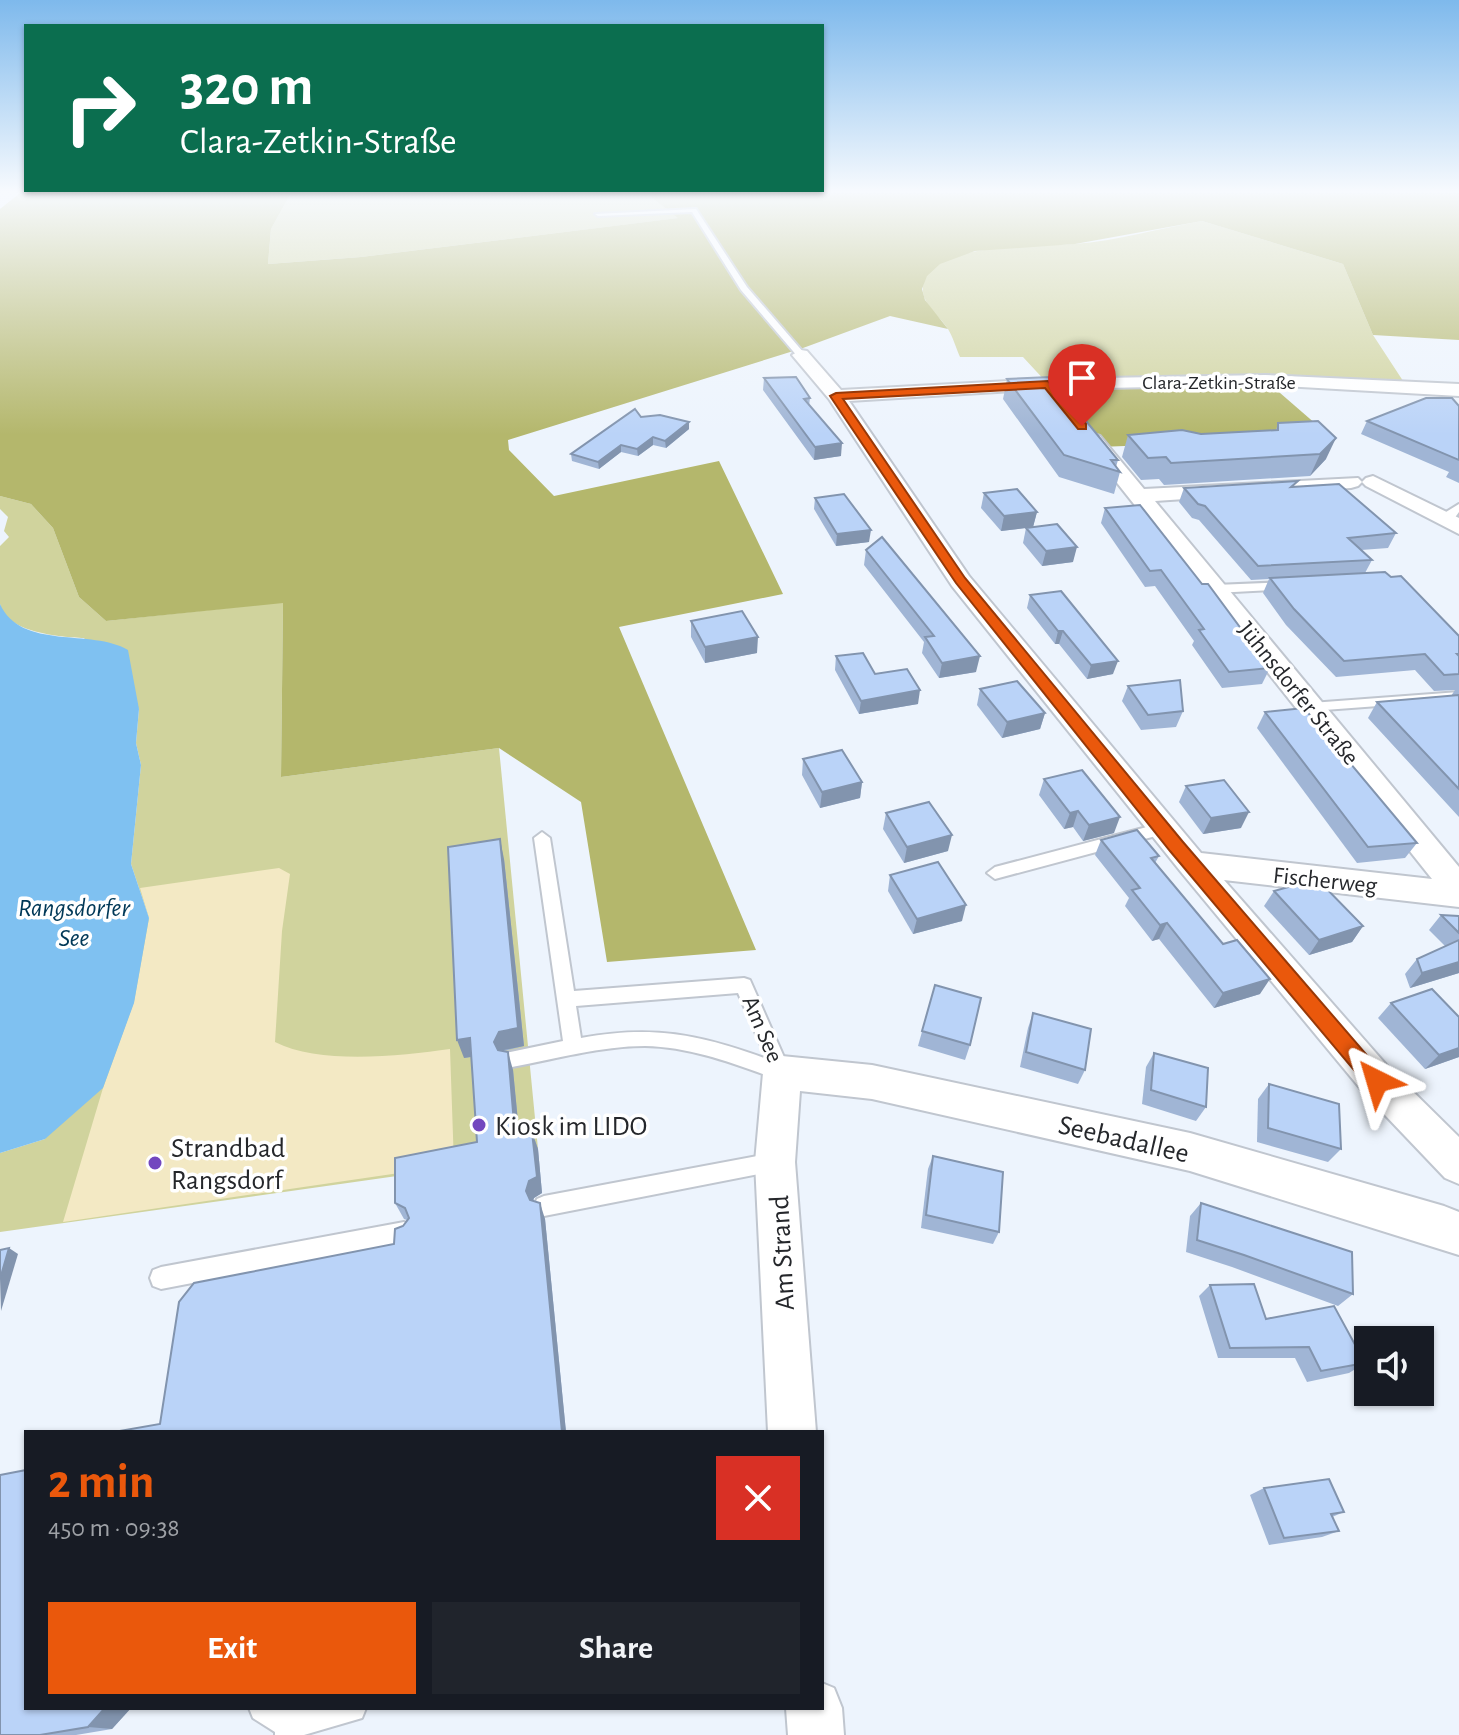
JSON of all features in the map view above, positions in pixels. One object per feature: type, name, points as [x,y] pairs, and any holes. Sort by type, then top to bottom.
[{"type":"street","points":[[801,355],[836,396],[960,581],[1162,829],[1377,1081],[1459,1165]]},
{"type":"street","name":"Clara-Zetkin-Straße","points":[[836,396],[1048,384],[1265,380],[1459,390]]},
{"type":"street","name":"Jühnsdorfer Straße","points":[[1048,384],[1459,892]]},
{"type":"street","points":[[1139,496],[1351,482]]},
{"type":"street","points":[[1373,482],[1455,518]]},
{"type":"street","name":"Fischerweg","points":[[1192,864],[1459,892]]},
{"type":"street","name":"Am Strand","points":[[782,1073],[775,1162],[792,1430]]},
{"type":"street","name":"Seebadallee","points":[[782,1073],[872,1082],[1190,1152],[1459,1234]]},
{"type":"street","points":[[814,1710],[816,1735]]},
{"type":"lane","points":[[735,274],[801,355]]},
{"type":"lane","points":[[1215,589],[1305,585]]},
{"type":"lane","points":[[1311,707],[1459,696]]},
{"type":"lane","points":[[995,873],[1162,829]]},
{"type":"lane","points":[[542,838],[573,1048]]},
{"type":"lane","name":"Am See","points":[[566,999],[744,985],[782,1073]]},
{"type":"lane","points":[[512,1059],[629,1039],[682,1042],[735,1055],[782,1073]]},
{"type":"lane","points":[[544,1206],[775,1162]]},
{"type":"lane","points":[[161,1278],[404,1232]]},
{"type":"lane","points":[[265,1710],[289,1730],[346,1710]]},
{"type":"green space","points":[[0,274],[929,274],[922,289],[925,300],[948,329],[890,316],[803,348],[508,440],[509,450],[554,496],[719,461],[783,594],[619,627],[756,950],[607,962],[581,802],[499,748],[281,777],[283,603],[106,621],[79,597],[53,528],[31,504],[0,496]]},
{"type":"green space","points":[[928,274],[1347,274],[1373,335],[1407,387],[1265,380],[1048,384],[1023,357],[960,357],[948,329],[925,299],[923,287]]},
{"type":"green space","points":[[1347,274],[1459,274],[1459,340],[1373,335]]},
{"type":"green space","points":[[1265,380],[1332,438],[1099,447],[1048,384]]},
{"type":"green space","points":[[0,496],[31,504],[53,528],[79,597],[106,621],[283,602],[281,777],[499,748],[538,1149],[404,1175],[0,1232],[0,1153],[45,1139],[149,918],[131,864],[141,765],[136,743],[139,709],[84,638],[36,632],[4,614],[0,604],[0,546],[9,537],[4,531],[8,517],[0,509]]},
{"type":"sand","points":[[279,868],[290,874],[282,931],[275,1042],[314,1054],[361,1057],[450,1049],[454,1165],[63,1222],[103,1088],[134,1002],[149,918],[140,888]]},
{"type":"water","name":"Rangsdorfer See","points":[[0,604],[10,619],[24,628],[96,640],[128,650],[139,709],[136,743],[141,765],[131,864],[149,918],[134,1003],[103,1088],[45,1139],[0,1153]]},
{"type":"building","points":[[796,377],[810,398],[804,399],[842,443],[815,447],[764,378]]},
{"type":"building","points":[[1050,377],[1118,460],[1111,460],[1120,472],[1064,455],[1007,379]]},
{"type":"building","points":[[1426,398],[1452,398],[1459,406],[1459,460],[1367,421]]},
{"type":"building","points":[[635,409],[641,417],[660,415],[689,422],[665,441],[653,437],[637,449],[621,445],[598,462],[571,454]]},
{"type":"building","points":[[1318,421],[1336,438],[1320,454],[1171,463],[1166,457],[1148,458],[1128,435],[1182,430],[1201,434],[1278,430],[1278,423]]},
{"type":"building","points":[[1298,481],[1291,487],[1339,484],[1396,533],[1348,538],[1372,560],[1258,566],[1205,506],[1198,504],[1184,488]]},
{"type":"building","points":[[1017,489],[1037,512],[1004,516],[984,493]]},
{"type":"building","points":[[844,494],[871,530],[837,534],[815,498]]},
{"type":"building","points":[[1140,505],[1202,584],[1208,584],[1270,668],[1229,672],[1199,630],[1204,629],[1161,570],[1150,571],[1105,508]]},
{"type":"building","points":[[1057,524],[1077,547],[1046,551],[1026,528]]},
{"type":"building","points":[[882,537],[980,656],[942,663],[925,637],[934,636],[866,550]]},
{"type":"building","points":[[1385,572],[1391,577],[1401,576],[1459,636],[1459,674],[1444,675],[1425,654],[1344,661],[1294,609],[1270,578]]},
{"type":"building","points":[[1061,591],[1118,661],[1091,665],[1063,631],[1058,631],[1030,595]]},
{"type":"building","points":[[742,611],[758,637],[705,647],[691,621]]},
{"type":"building","points":[[863,653],[875,674],[907,669],[920,690],[861,701],[836,656]]},
{"type":"building","points":[[1180,680],[1183,711],[1148,715],[1128,686]]},
{"type":"building","points":[[1017,681],[1045,713],[1007,722],[980,689]]},
{"type":"building","points":[[1459,695],[1459,789],[1377,702]]},
{"type":"building","points":[[1304,708],[1417,843],[1368,847],[1265,712]]},
{"type":"building","points":[[842,750],[862,782],[822,792],[803,759]]},
{"type":"building","points":[[1082,770],[1120,817],[1089,825],[1078,811],[1070,813],[1044,779]]},
{"type":"building","points":[[1224,780],[1249,812],[1211,818],[1186,786]]},
{"type":"building","points":[[929,802],[952,835],[907,847],[886,813]]},
{"type":"building","points":[[1137,830],[1159,856],[1151,858],[1223,944],[1237,940],[1270,979],[1223,993],[1167,923],[1160,925],[1132,890],[1140,888],[1101,840]]},
{"type":"building","points":[[500,839],[518,1028],[499,1032],[494,1042],[498,1050],[508,1052],[515,1135],[532,1132],[537,1177],[529,1181],[526,1191],[530,1200],[540,1203],[562,1430],[126,1430],[160,1424],[179,1302],[194,1283],[394,1244],[395,1229],[403,1226],[409,1218],[405,1208],[395,1203],[395,1158],[477,1142],[470,1038],[457,1040],[448,847]]},
{"type":"building","points":[[938,862],[966,905],[917,919],[890,875]]},
{"type":"building","points":[[1317,879],[1363,926],[1319,940],[1274,891]]},
{"type":"building","points":[[1441,915],[1459,916],[1459,933]]},
{"type":"building","points":[[1459,940],[1459,962],[1422,973],[1417,959]]},
{"type":"building","points":[[935,985],[981,998],[970,1045],[922,1031]]},
{"type":"building","points":[[1432,989],[1459,1017],[1459,1048],[1439,1055],[1391,1003]]},
{"type":"building","points":[[1033,1013],[1091,1029],[1085,1070],[1026,1052]]},
{"type":"building","points":[[1154,1053],[1208,1068],[1206,1107],[1151,1090]]},
{"type":"building","points":[[1269,1084],[1339,1104],[1341,1149],[1268,1128]]},
{"type":"building","points":[[933,1156],[1003,1172],[999,1232],[926,1215]]},
{"type":"building","points":[[1201,1203],[1352,1252],[1353,1294],[1197,1240]]},
{"type":"building","points":[[9,1248],[0,1279],[0,1250]]},
{"type":"building","points":[[1254,1284],[1266,1319],[1334,1306],[1354,1343],[1354,1365],[1321,1371],[1309,1347],[1230,1348],[1210,1285]]},
{"type":"building","points":[[24,1470],[24,1710],[103,1710],[88,1727],[40,1735],[0,1735],[0,1475]]},
{"type":"building","points":[[1329,1479],[1344,1512],[1331,1514],[1339,1531],[1284,1538],[1264,1488]]},
{"type":"place","name":"Kiosk im LIDO","points":[[479,1125]]},
{"type":"place","name":"Strandbad Rangsdorf","points":[[155,1163]]},
{"type":"route","points":[[1082,426],[1048,384],[836,396],[960,581],[1177,847],[1377,1081]]}]
